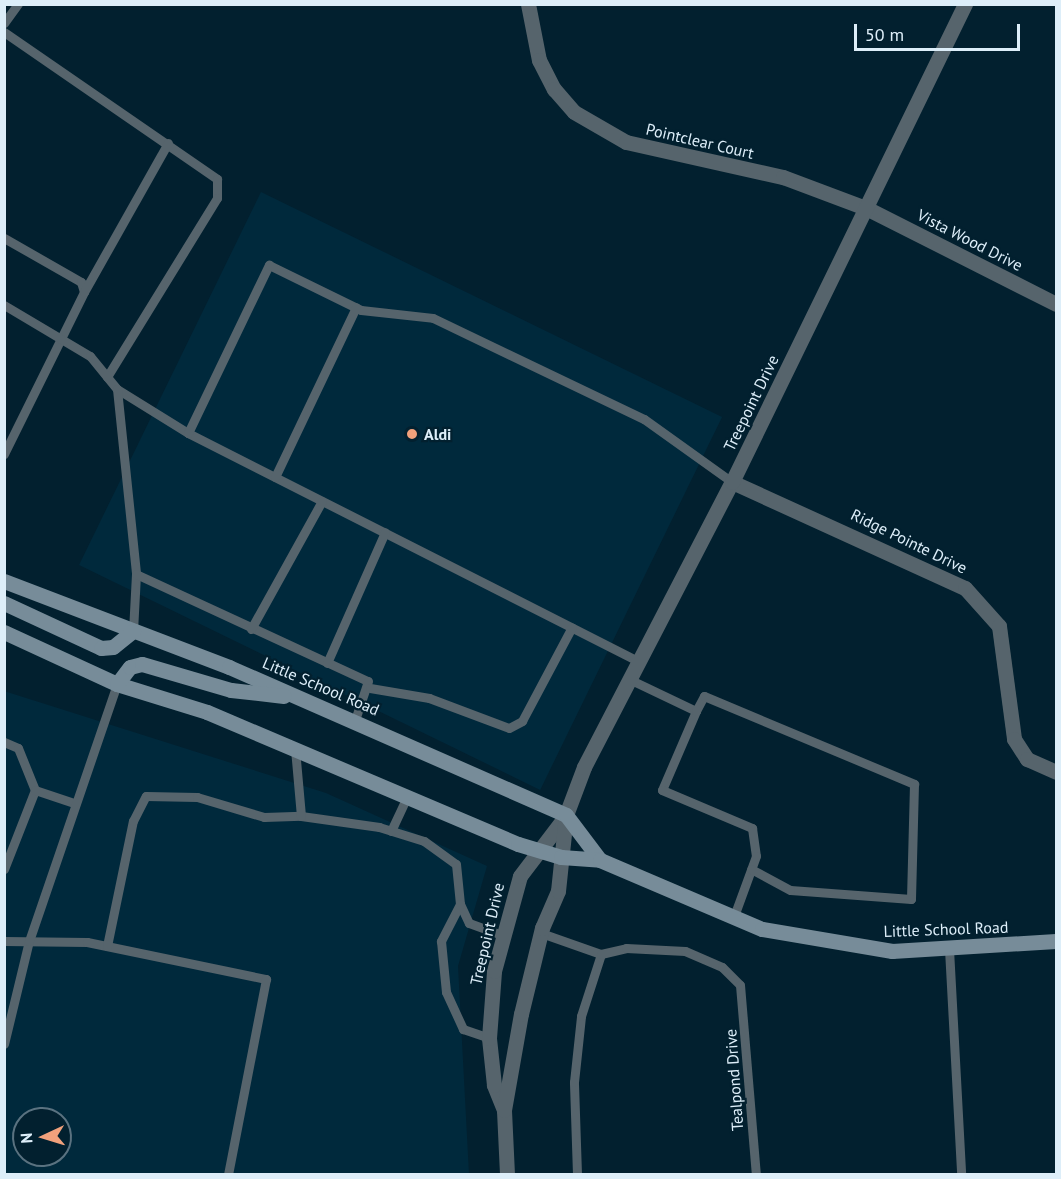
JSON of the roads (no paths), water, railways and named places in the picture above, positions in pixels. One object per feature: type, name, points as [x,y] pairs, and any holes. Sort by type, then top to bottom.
[{"type":"main road","name":"Little School Road","points":[[4,581],[355,720],[566,815],[600,860]]},
{"type":"main road","points":[[4,603],[101,648],[113,647],[133,631]]},
{"type":"main road","name":"Little School Road","points":[[4,632],[117,684],[207,712],[539,851],[561,857],[600,860],[762,929],[840,945],[949,949],[1056,941]]},
{"type":"main road","points":[[117,684],[130,667],[142,664],[231,690],[300,698]]},
{"type":"street","name":"Pointclear Court","points":[[528,4],[539,60],[554,89],[574,112],[626,142],[783,177],[868,209]]},
{"type":"street","name":"Treepoint Drive","points":[[507,1174],[504,1110],[541,933],[558,891],[566,815],[584,767],[732,482],[868,209],[965,4]]},
{"type":"street","name":"Vista Wood Drive","points":[[868,209],[1056,304]]},
{"type":"street","name":"Ridge Pointe Drive","points":[[732,482],[833,524],[977,600],[1003,639],[1014,739],[1027,759],[1056,772]]},
{"type":"street","name":"Treepoint Drive","points":[[504,1110],[494,1085],[489,1038],[502,935],[520,876],[566,815]]},
{"type":"lane","points":[[4,23],[18,4]]},
{"type":"lane","points":[[4,32],[168,143],[216,179],[217,198],[107,377]]},
{"type":"lane","points":[[4,454],[84,292],[168,143]]},
{"type":"lane","points":[[4,238],[81,282],[84,292]]},
{"type":"lane","points":[[188,433],[269,265],[356,307],[433,318],[644,419],[732,482]]},
{"type":"lane","points":[[4,305],[90,356],[117,389],[188,433],[640,662]]},
{"type":"lane","points":[[275,477],[356,307]]},
{"type":"lane","points":[[117,389],[136,574],[133,631]]},
{"type":"lane","points":[[251,629],[322,501]]},
{"type":"lane","points":[[327,663],[384,532]]},
{"type":"lane","points":[[136,574],[368,681],[370,687],[355,720]]},
{"type":"lane","points":[[370,687],[429,698],[509,728],[522,721],[572,627]]},
{"type":"lane","points":[[631,680],[696,711]]},
{"type":"lane","points":[[4,1044],[28,941],[117,684]]},
{"type":"lane","points":[[734,916],[751,869],[756,856],[752,828],[662,790],[704,696],[914,784],[910,899],[790,890],[751,869]]},
{"type":"lane","points":[[4,742],[18,748],[35,790],[4,869]]},
{"type":"lane","points":[[295,749],[301,816]]},
{"type":"lane","points":[[35,790],[74,803]]},
{"type":"lane","points":[[107,946],[133,821],[146,796],[197,797],[264,817],[301,816],[391,831],[424,841],[456,864],[460,904],[469,923],[502,935]]},
{"type":"lane","points":[[391,831],[407,797]]},
{"type":"lane","points":[[460,904],[441,941],[446,992],[464,1029],[489,1038]]},
{"type":"lane","points":[[541,933],[601,954],[581,1016],[574,1082],[577,1174]]},
{"type":"lane","points":[[4,941],[107,946],[266,979],[228,1174]]},
{"type":"lane","name":"Tealpond Drive","points":[[601,954],[626,948],[685,951],[722,967],[740,985],[756,1174]]},
{"type":"lane","points":[[949,949],[961,1174]]},
{"type":"place","name":"Aldi","points":[[412,434]]}]
